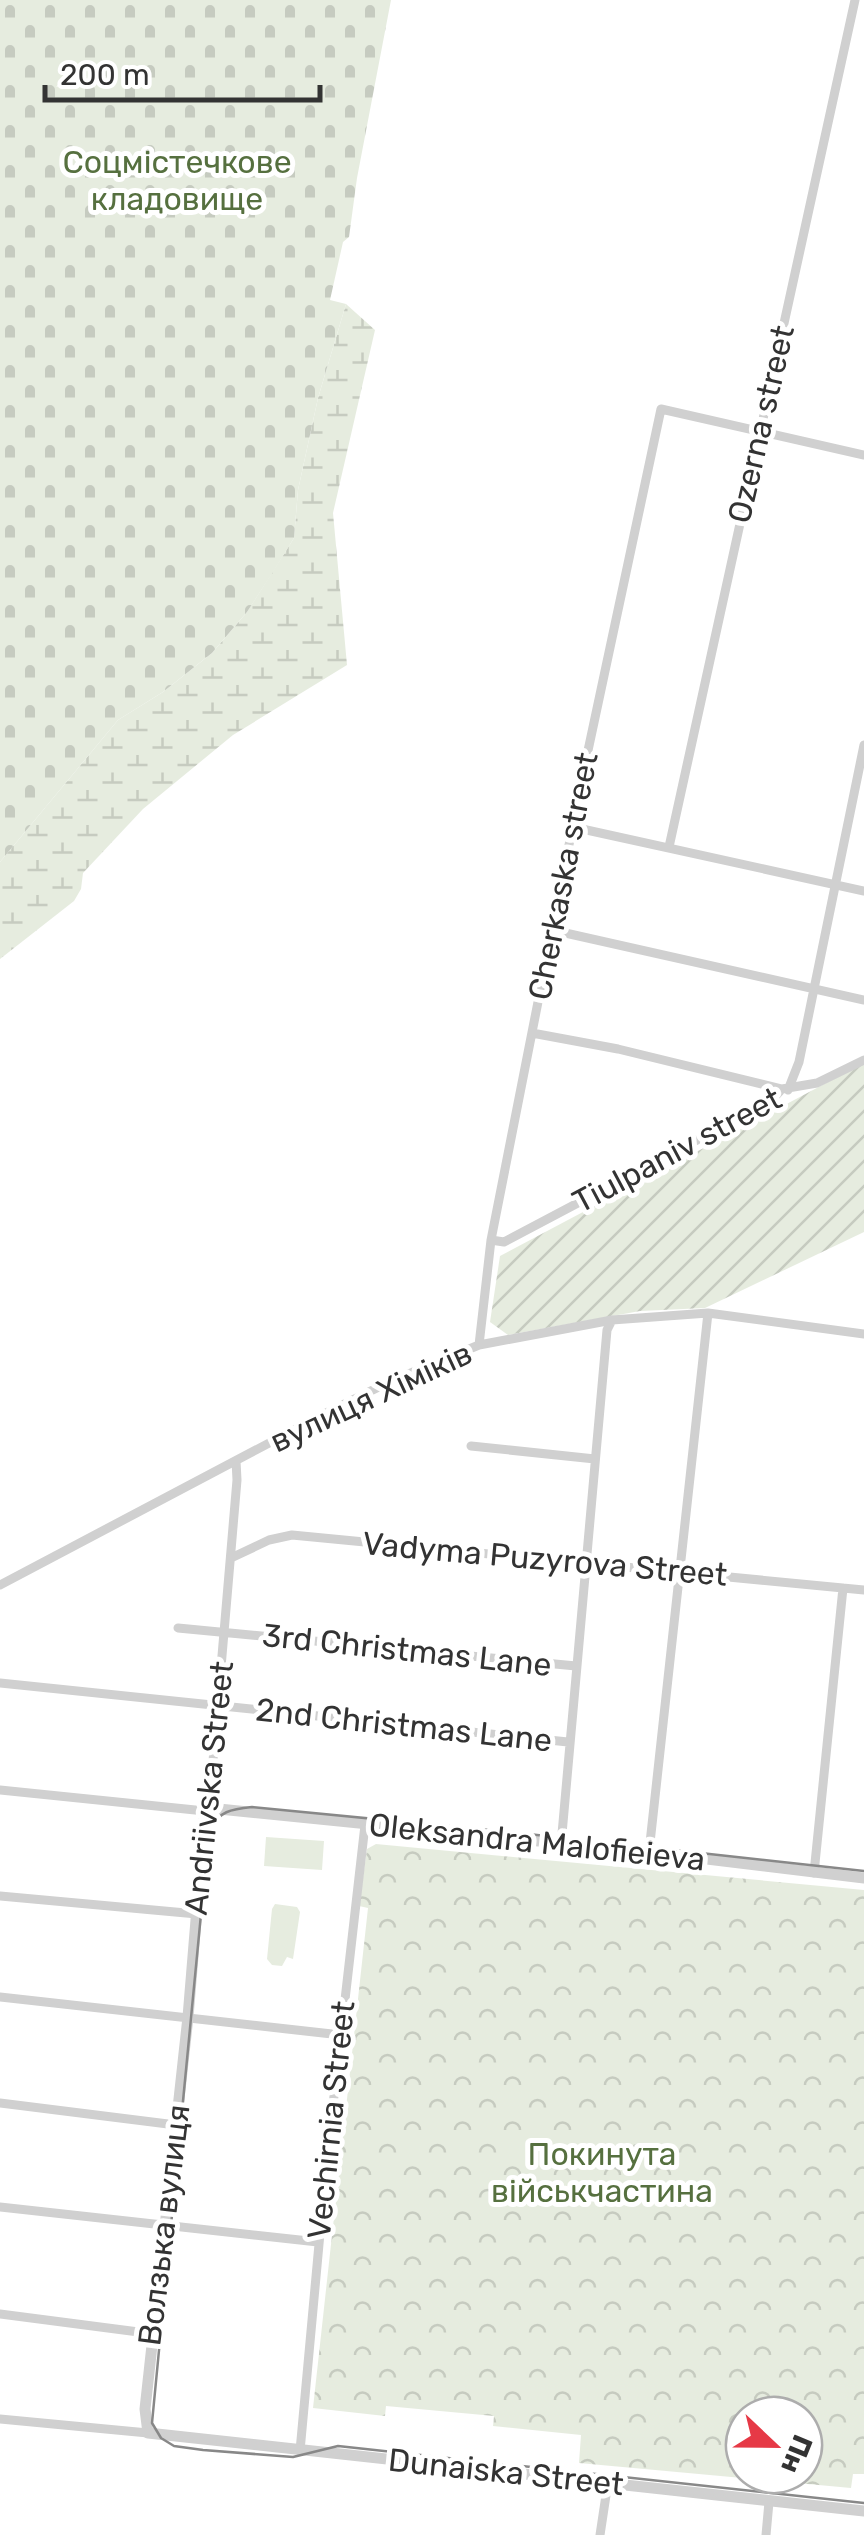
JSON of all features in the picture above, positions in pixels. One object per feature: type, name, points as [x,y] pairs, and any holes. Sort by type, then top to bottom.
[{"type":"street","name":"Ozerna street","points":[[669,848],[855,0]]},
{"type":"street","name":"Cherkaska street","points":[[479,1345],[491,1240],[661,409],[759,430]]},
{"type":"street","points":[[759,430],[864,456]]},
{"type":"street","points":[[532,1033],[785,1089],[799,1062],[864,745]]},
{"type":"street","points":[[573,827],[864,891]]},
{"type":"street","points":[[552,930],[864,1000]]},
{"type":"street","name":"Tiulpaniv street","points":[[491,1240],[504,1242],[529,1230],[771,1102],[785,1089],[818,1083],[864,1060]]},
{"type":"street","points":[[649,1852],[708,1313]]},
{"type":"street","name":"вулиця Хіміків","points":[[0,1585],[388,1382],[479,1345],[612,1320],[708,1313],[864,1334]]},
{"type":"street","points":[[561,1845],[607,1330],[612,1320]]},
{"type":"street","points":[[472,1446],[595,1459]]},
{"type":"street","name":"Andriivska Street","points":[[188,2018],[231,1558],[236,1462]]},
{"type":"street","name":"Vadyma Puzyrova Street","points":[[231,1558],[292,1534],[864,1590]]},
{"type":"street","points":[[814,1873],[843,1588]]},
{"type":"street","name":"3rd Christmas Lane","points":[[178,1628],[576,1666]]},
{"type":"street","name":"2nd Christmas Lane","points":[[0,1683],[568,1742]]},
{"type":"street","name":"Oleksandra Malofieieva","points":[[0,1790],[649,1852],[864,1878]]},
{"type":"street","name":"Vechirnia Street","points":[[300,2451],[318,2242],[365,1825]]},
{"type":"street","points":[[0,1896],[197,1914]]},
{"type":"street","points":[[0,1998],[340,2035]]},
{"type":"street","name":"Волзька вулиця","points":[[148,2434],[145,2409],[188,2018]]},
{"type":"street","points":[[0,2103],[176,2125]]},
{"type":"street","points":[[0,2208],[318,2242]]},
{"type":"street","points":[[0,2314],[154,2334]]},
{"type":"street","points":[[0,2418],[148,2434]]},
{"type":"street","name":"Dunaiska Street","points":[[148,2434],[864,2511]]},
{"type":"street","points":[[600,2535],[608,2482]]},
{"type":"street","points":[[766,2535],[769,2502]]},
{"type":"green space","name":"Соцмістечкове кладовище","points":[[0,0],[391,0],[349,237],[343,242],[330,300],[346,304],[318,398],[298,490],[294,538],[247,612],[212,653],[163,692],[118,720],[0,862]]},
{"type":"green space","points":[[346,304],[375,330],[333,513],[347,665],[233,735],[143,809],[83,873],[74,901],[0,959],[0,862],[118,720],[163,692],[212,653],[247,612],[294,538],[298,490],[318,398]]},
{"type":"green space","points":[[864,1063],[864,1232],[705,1308],[640,1311],[508,1335],[490,1322],[500,1256]]},
{"type":"green space","points":[[266,1837],[324,1841],[322,1870],[264,1866]]},
{"type":"green space","name":"Покинута військчастина","points":[[376,1844],[864,1890],[864,2474],[853,2474],[851,2488],[824,2486],[824,2395],[724,2395],[724,2476],[579,2463],[581,2435],[493,2426],[494,2416],[386,2406],[385,2416],[313,2408],[368,1908],[359,1906],[367,1849]]},
{"type":"green space","points":[[275,1904],[297,1907],[300,1912],[293,1959],[287,1957],[282,1966],[272,1965],[267,1959]]},
{"type":"tram line","points":[[864,1871],[252,1807],[221,1815],[209,1831],[152,2423],[161,2438],[174,2446],[203,2450],[293,2457],[338,2446],[864,2503]]}]
